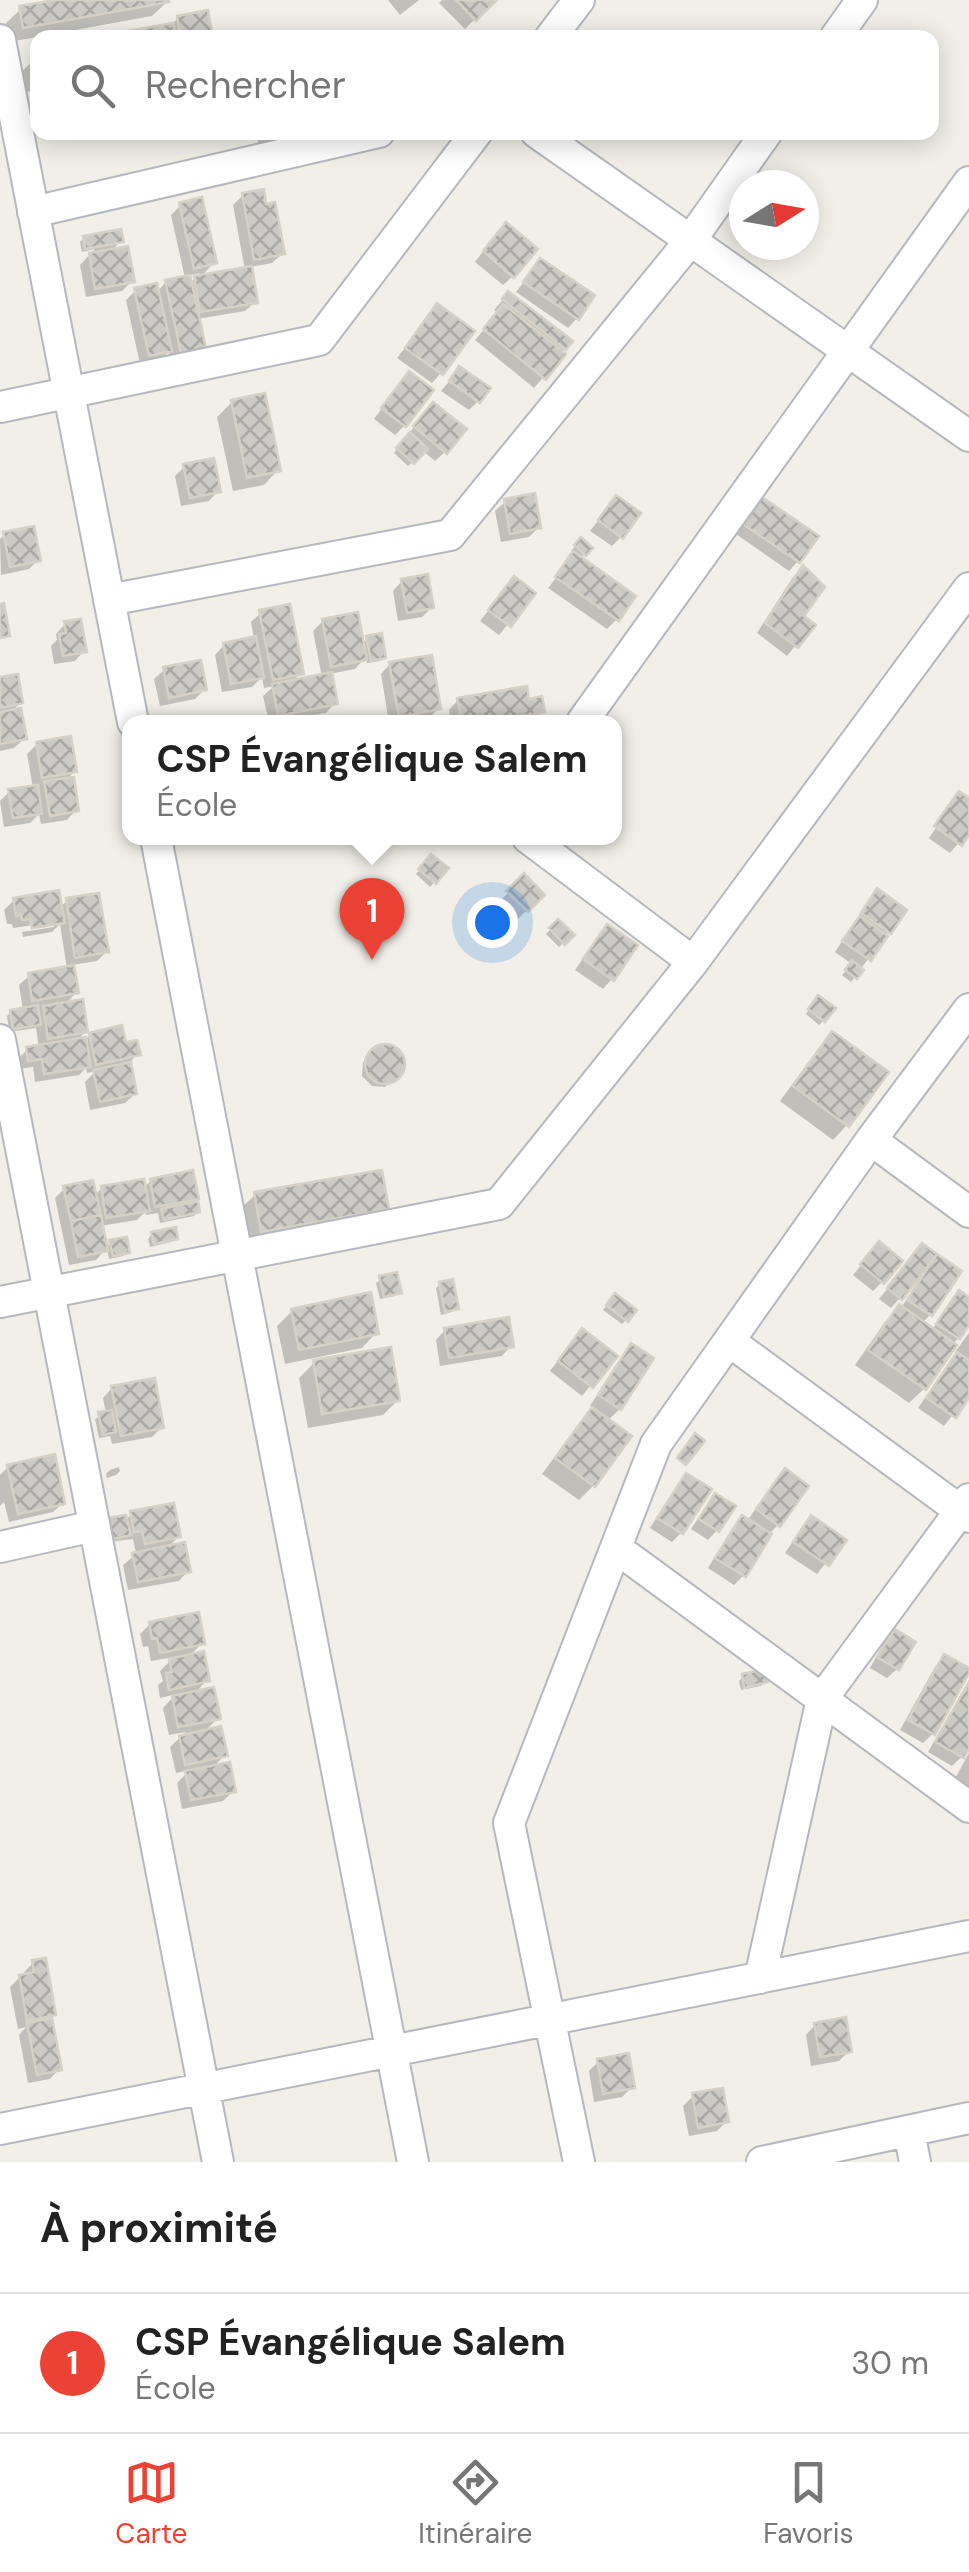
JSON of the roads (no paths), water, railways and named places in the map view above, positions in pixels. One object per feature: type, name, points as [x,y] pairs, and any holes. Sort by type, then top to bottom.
[{"type":"street","points":[[556,30],[579,0]]},
{"type":"street","points":[[841,30],[862,0]]},
{"type":"street","points":[[0,40],[132,715]]},
{"type":"street","points":[[34,212],[344,140]]},
{"type":"street","points":[[0,407],[319,340],[471,140]]},
{"type":"street","points":[[547,140],[969,436]]},
{"type":"street","points":[[110,600],[450,535],[690,240],[761,140]]},
{"type":"street","points":[[587,715],[969,182]]},
{"type":"street","points":[[0,1302],[499,1204],[693,962],[969,588]]},
{"type":"street","points":[[157,845],[414,2162]]},
{"type":"street","points":[[537,845],[693,962]]},
{"type":"street","points":[[578,2162],[509,1823],[656,1444],[871,1140],[969,1009]]},
{"type":"street","points":[[2,1056],[218,2162]]},
{"type":"street","points":[[871,1140],[966,1204]]},
{"type":"street","points":[[730,1340],[966,1509],[822,1699],[760,1978]]},
{"type":"street","points":[[0,1547],[94,1526]]},
{"type":"street","points":[[616,1548],[969,1807]]},
{"type":"street","points":[[0,2128],[969,1936]]},
{"type":"street","points":[[762,2162],[969,2118]]},
{"type":"street","points":[[909,2131],[916,2162]]},
{"type":"place","name":"CSP Évangélique Salem","points":[[372,960]]}]
